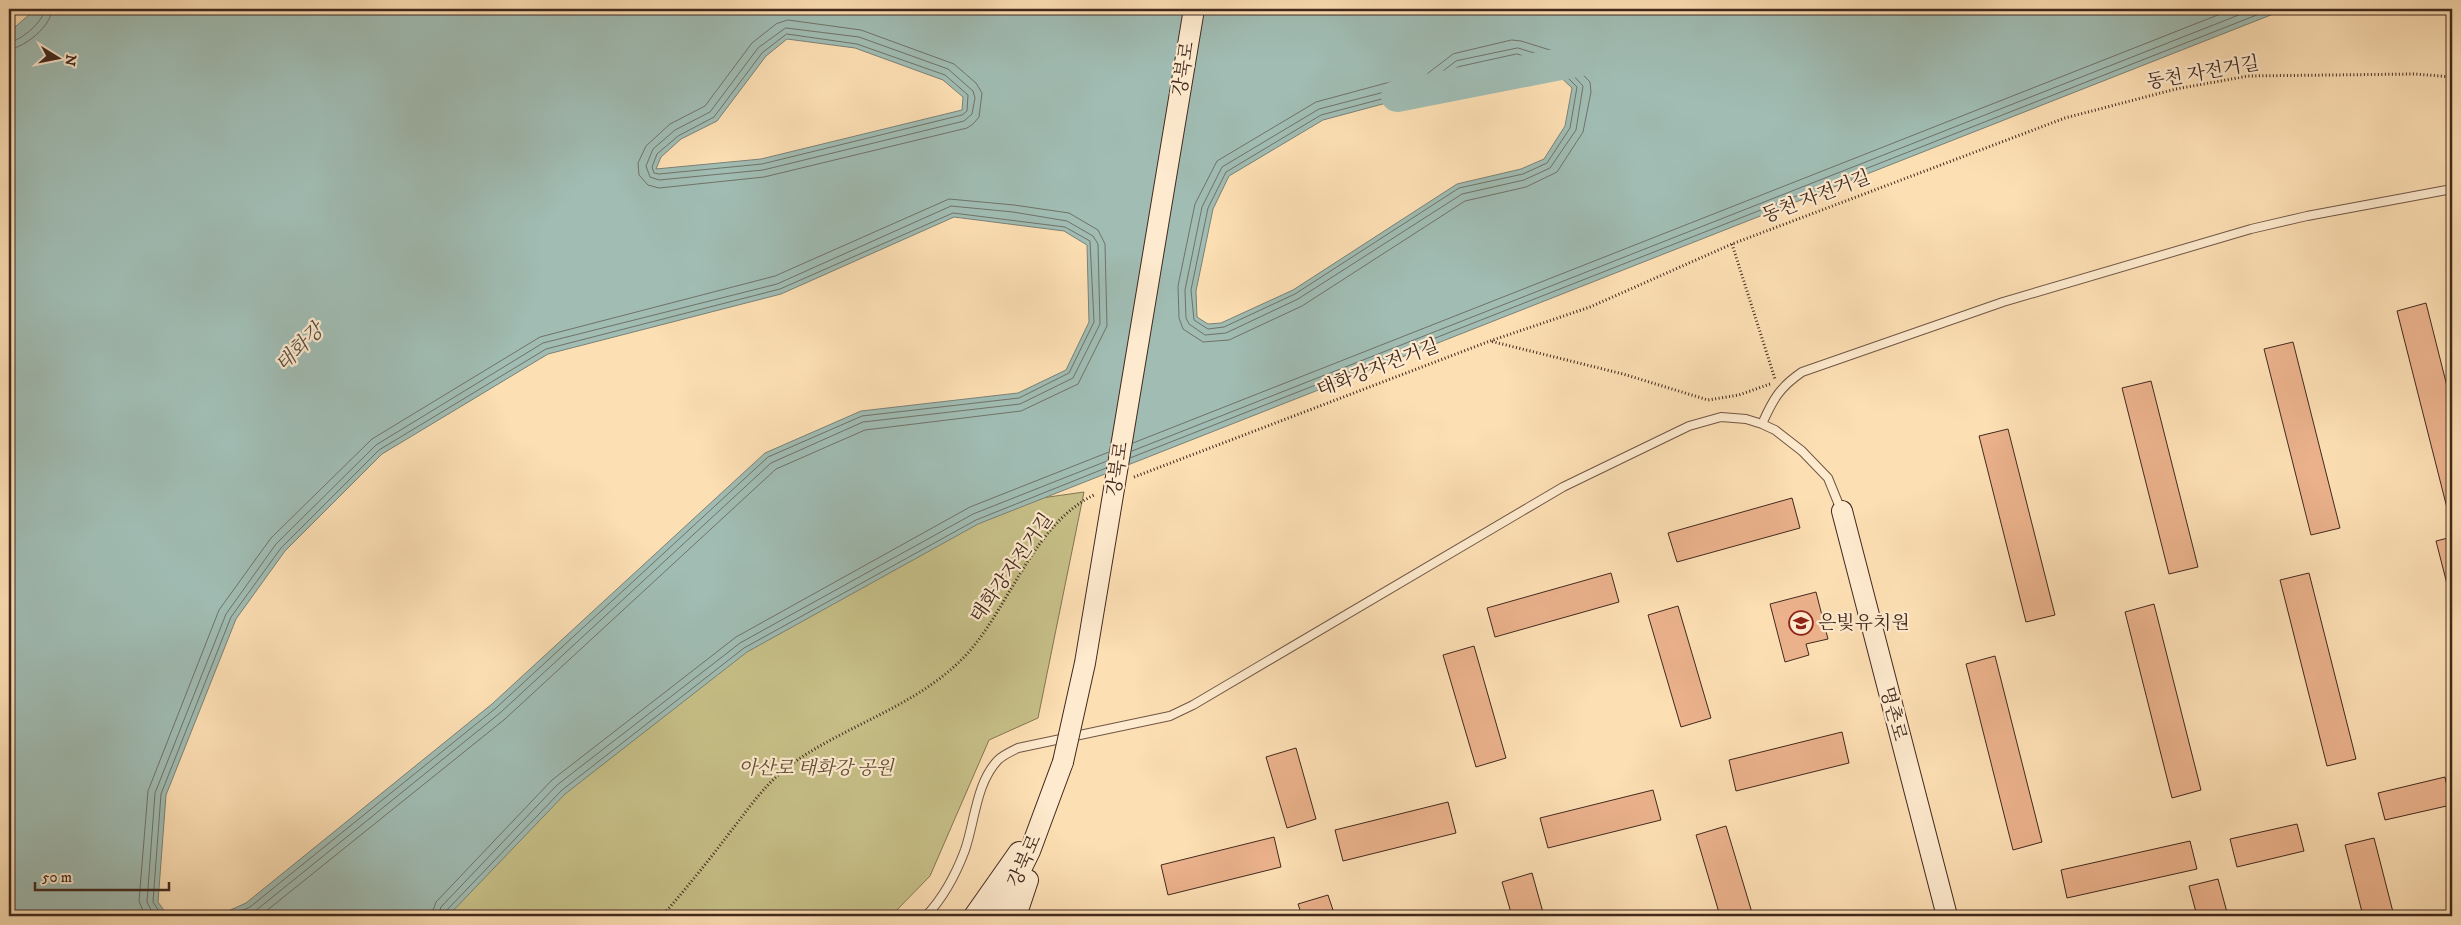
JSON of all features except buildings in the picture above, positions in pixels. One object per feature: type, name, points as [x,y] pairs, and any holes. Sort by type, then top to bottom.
[{"type":"main road","name":"강북로","points":[[998,916],[1030,851],[1050,801],[1063,762],[1086,663],[1194,9]]},
{"type":"main road","name":"명촌로","points":[[1842,511],[1947,916]]},
{"type":"main road","points":[[974,916],[1023,846],[1050,801]]},
{"type":"main road","points":[[1016,916],[1050,801]]},
{"type":"lane","points":[[1762,424],[1770,405],[1783,385],[1802,372],[2003,302],[2251,229],[2307,216],[2452,189]]},
{"type":"lane","points":[[926,916],[937,904],[950,882],[965,849],[986,778],[998,759],[1018,748],[1170,716],[1193,705],[1563,487],[1689,426],[1721,417],[1746,419],[1775,430],[1809,458],[1828,478],[1842,511]]},
{"type":"path","name":"동천 자전거길","points":[[1490,341],[1590,307],[1732,244],[2065,118],[2176,89],[2248,76],[2415,74],[2452,76]]},
{"type":"path","points":[[1490,341],[1623,374],[1708,400],[1739,395],[1776,382],[1732,244]]},
{"type":"path","name":"태화강자전거길","points":[[1130,478],[1490,341]]},
{"type":"path","name":"태화강자전거길","points":[[662,916],[757,796],[788,767],[814,749],[903,702],[939,677],[971,649],[1000,611],[1024,568],[1051,528],[1078,503],[1095,495]]},
{"type":"green space","name":"아산로 태화강 공원","points":[[1084,492],[1038,718],[989,740],[930,876],[891,916],[421,916],[715,657],[978,507]]},
{"type":"water","name":"태화강","points":[[36,9],[2286,9],[978,524],[747,652],[565,794],[448,916],[217,916],[246,903],[492,704],[765,453],[861,411],[1018,393],[1066,370],[1089,322],[1087,245],[1064,231],[954,217],[781,294],[548,354],[382,454],[285,551],[236,619],[166,795],[158,902],[168,916],[9,916],[9,32]],"holes":[[[787,39],[855,48],[943,80],[963,97],[962,110],[761,159],[656,169],[661,157],[681,139],[717,121],[766,56]],[[1516,59],[1554,71],[1572,88],[1565,126],[1544,159],[1521,169],[1457,184],[1293,290],[1221,323],[1208,324],[1197,317],[1196,291],[1213,209],[1229,176],[1323,120],[1394,101],[1432,94],[1459,71]]]},
{"type":"waterway","points":[[1397,96],[1586,59]]},
{"type":"place","name":"은빛유치원","points":[[1801,623]]}]
